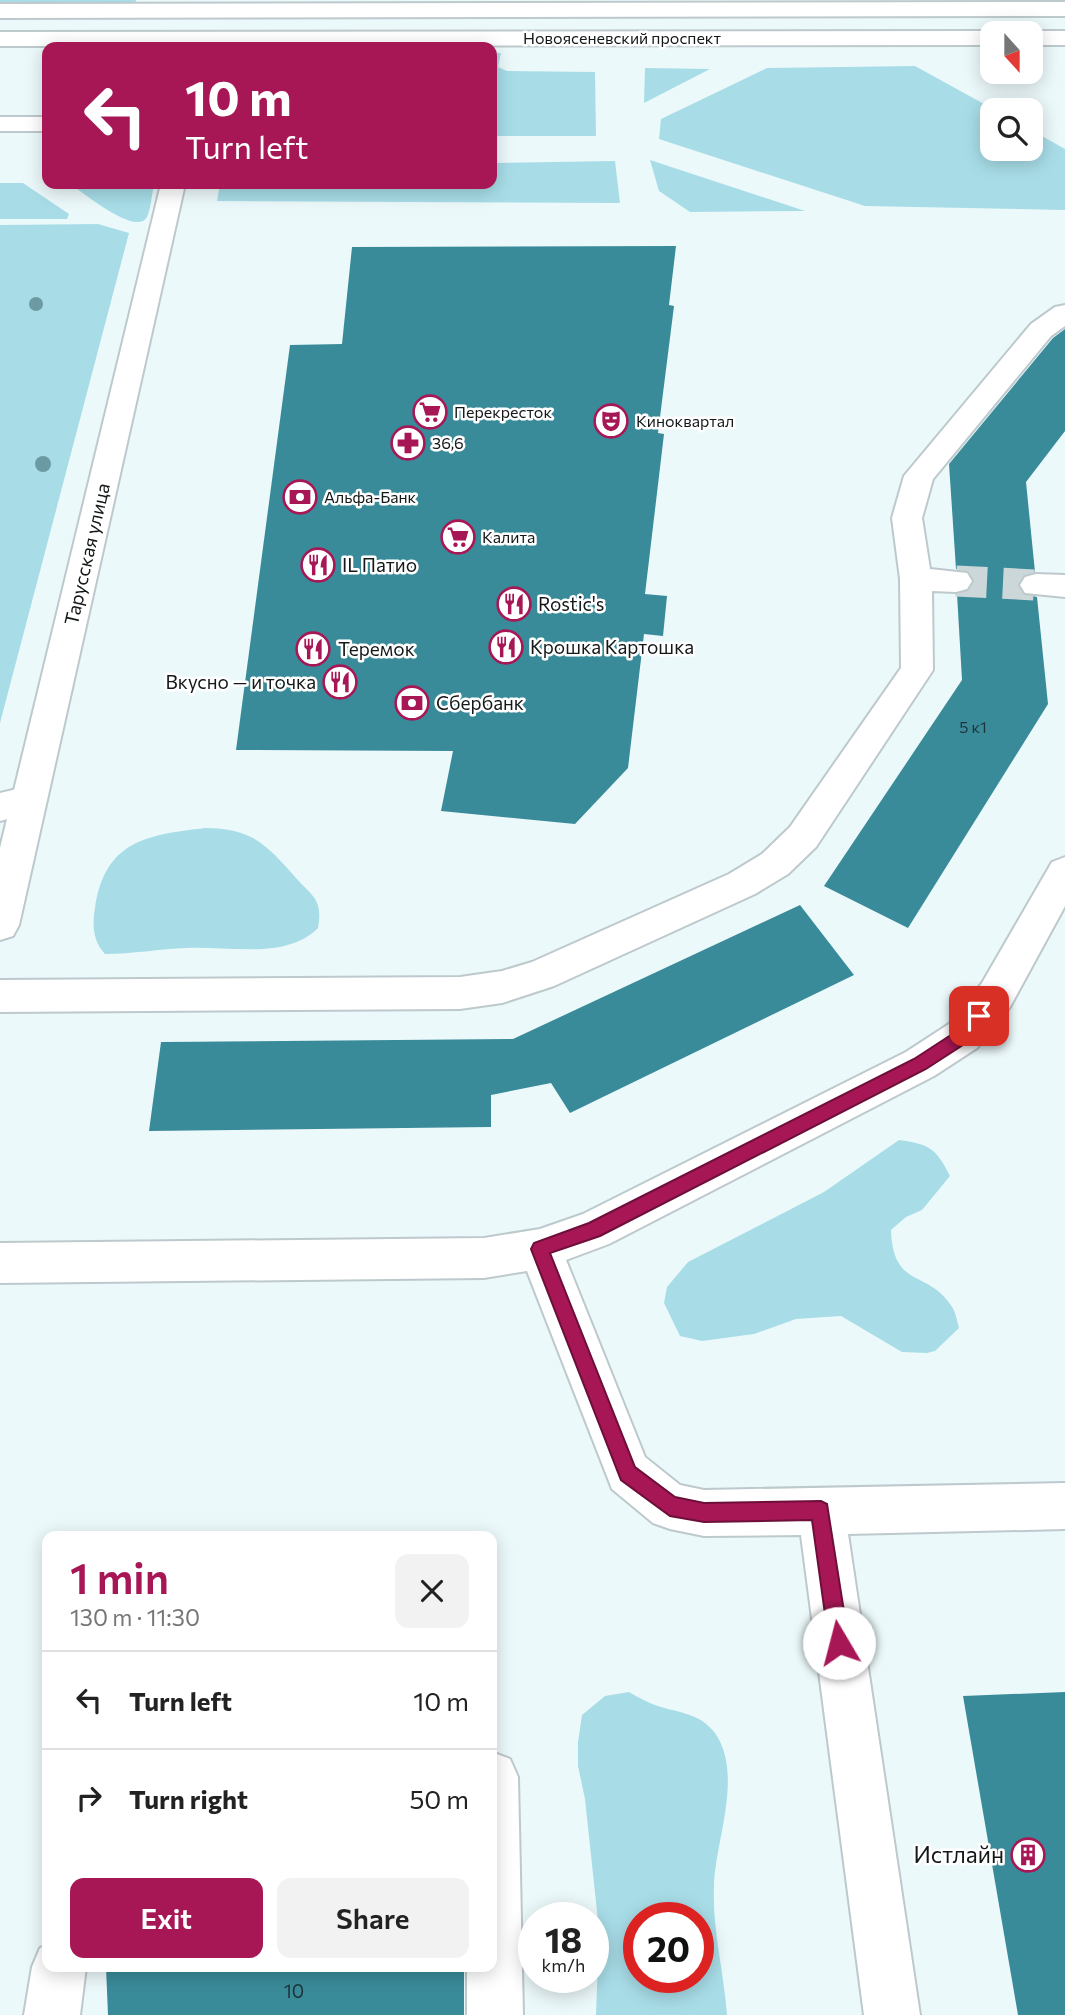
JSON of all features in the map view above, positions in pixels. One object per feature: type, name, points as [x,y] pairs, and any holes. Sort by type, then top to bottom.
[{"type":"main road","name":"Новоясеневский проспект","points":[[0,11],[215,6],[629,5],[1065,9]]},
{"type":"main road","points":[[206,42],[215,6]]},
{"type":"main road","name":"Новоясеневский проспект","points":[[363,42],[980,38]]},
{"type":"main road","points":[[1043,38],[1065,38]]},
{"type":"main road","name":"Новоясеневский проспект","points":[[0,39],[154,42]]},
{"type":"main road","points":[[0,124],[42,124]]},
{"type":"main road","name":"Тарусская улица","points":[[0,925],[15,804],[172,189]]},
{"type":"main road","points":[[0,996],[460,993],[502,987],[541,975],[729,890],[775,864],[803,837],[917,670],[916,579],[907,518],[919,476],[1041,330],[1065,313]]},
{"type":"main road","points":[[916,579],[956,581]]},
{"type":"main road","points":[[0,1263],[484,1258],[540,1249],[594,1230],[920,1064],[963,1036],[996,995],[1065,873]]},
{"type":"main road","points":[[540,1249],[628,1473],[670,1506],[704,1513],[1065,1506]]},
{"type":"main road","points":[[821,1510],[892,2015]]},
{"type":"main road","points":[[52,2015],[58,1972]]},
{"type":"main road","points":[[494,1972],[495,2015]]},
{"type":"shaded area","points":[[0,0],[136,0],[134,9],[0,10]]},
{"type":"shaded area","points":[[497,53],[501,53],[498,67],[507,71],[595,72],[596,136],[497,136]]},
{"type":"shaded area","points":[[915,66],[980,102],[980,161],[1043,161],[1043,137],[1065,149],[1065,210],[865,206],[659,139],[661,119],[767,68]]},
{"type":"shaded area","points":[[645,68],[710,69],[644,103]]},
{"type":"shaded area","points":[[650,160],[805,211],[690,212],[659,191]]},
{"type":"shaded area","points":[[615,161],[620,203],[217,201],[219,189],[497,189],[497,163]]},
{"type":"shaded area","points":[[0,183],[23,183],[69,214],[67,219],[0,219]]},
{"type":"shaded area","points":[[77,189],[153,189],[147,217],[141,222],[121,217]]},
{"type":"shaded area","points":[[98,224],[129,233],[0,723],[0,225]]},
{"type":"shaded area","points":[[205,828],[235,831],[267,848],[315,899],[319,911],[318,928],[305,938],[273,948],[187,948],[105,954],[94,933],[94,921],[100,886],[108,868],[119,855],[147,839]]},
{"type":"shaded area","points":[[899,1140],[918,1143],[931,1149],[950,1176],[922,1210],[906,1217],[891,1230],[893,1249],[898,1262],[905,1271],[943,1295],[954,1312],[959,1328],[935,1351],[902,1352],[841,1316],[796,1319],[754,1334],[702,1341],[680,1336],[664,1303],[667,1287],[688,1262],[824,1192]]},
{"type":"shaded area","points":[[629,1692],[654,1705],[703,1721],[715,1733],[723,1750],[728,1788],[714,1886],[716,1934],[727,2015],[596,2015],[597,1993],[609,1993],[609,1902],[596,1902],[585,1799],[578,1766],[582,1715],[605,1696]]},
{"type":"building","name":"Калита","points":[[676,246],[669,305],[674,306],[658,433],[664,434],[645,594],[667,596],[663,636],[644,634],[628,768],[575,824],[441,811],[453,751],[236,750],[290,345],[342,344],[352,247]]},
{"type":"building","points":[[1065,329],[1065,431],[1026,482],[1035,572],[1024,574],[1018,584],[1023,594],[1037,597],[1048,704],[908,928],[824,886],[962,680],[957,594],[969,590],[974,580],[967,570],[956,569],[949,464],[1053,338]]},
{"type":"building","points":[[800,905],[854,975],[570,1113],[551,1083],[491,1095],[491,1127],[149,1131],[161,1042],[513,1039]]},
{"type":"building","name":"Истлайн","points":[[1065,1692],[1065,2015],[1018,2015],[963,1696]]},
{"type":"building","points":[[106,1972],[464,1972],[464,2015],[108,2015]]},
{"type":"tunnel","points":[[956,581],[1036,585]]},
{"type":"place","name":"Перекресток","points":[[430,412]]},
{"type":"place","name":"Киноквартал","points":[[611,421]]},
{"type":"place","name":"36,6","points":[[408,443]]},
{"type":"place","name":"Альфа-Банк","points":[[300,497]]},
{"type":"place","name":"Калита","points":[[458,537]]},
{"type":"place","name":"IL Патио","points":[[318,565]]},
{"type":"place","name":"Rostic's","points":[[514,604]]},
{"type":"place","name":"Крошка Картошка","points":[[506,647]]},
{"type":"place","name":"Теремок","points":[[313,649]]},
{"type":"place","name":"Вкусно — и точка","points":[[340,682]]},
{"type":"place","name":"Сбербанк","points":[[412,703]]},
{"type":"place","name":"Истлайн","points":[[1028,1855]]},
{"type":"route","points":[[839,1643],[821,1510],[704,1513],[670,1506],[628,1473],[540,1249],[594,1230],[920,1064],[963,1036],[979,1016]]}]
